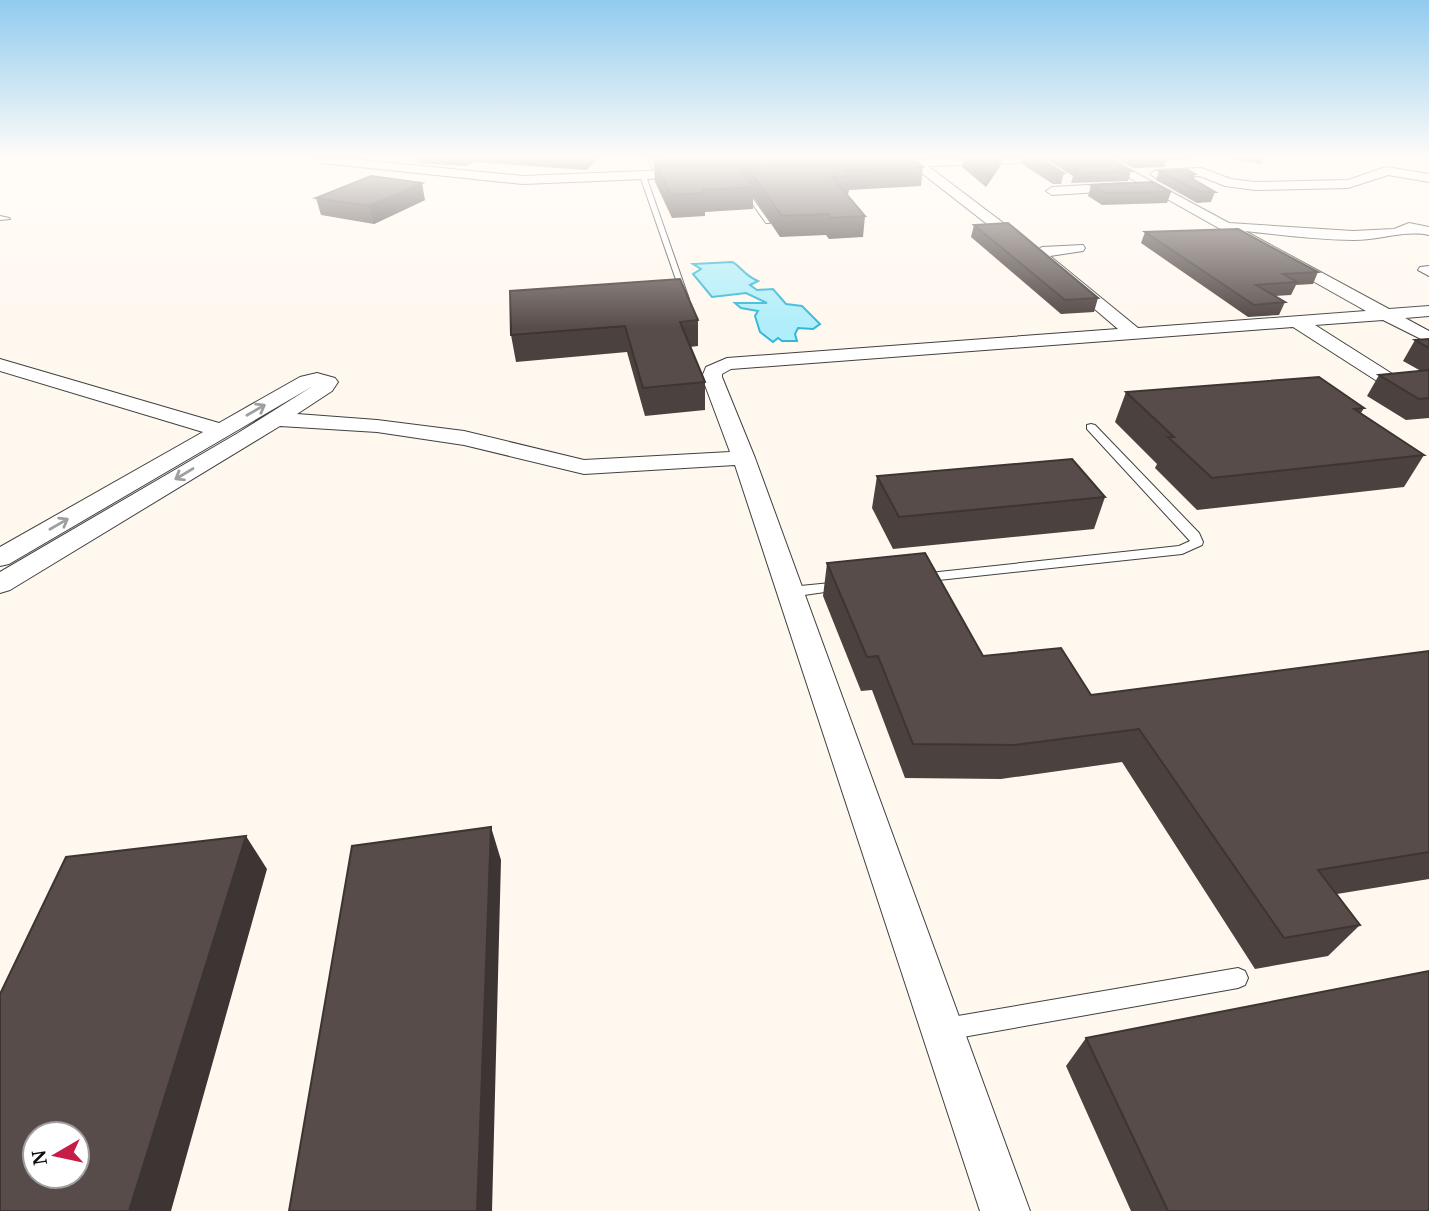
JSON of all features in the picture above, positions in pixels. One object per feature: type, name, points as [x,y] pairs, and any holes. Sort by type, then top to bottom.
[{"type":"street","points":[[985,216],[1001,228]]},
{"type":"street","points":[[1206,216],[1429,338]]},
{"type":"street","points":[[1402,216],[1409,227],[1429,231]]},
{"type":"street","points":[[1224,225],[1281,224],[1358,236],[1404,232],[1409,227]]},
{"type":"street","points":[[1077,247],[1042,252],[1041,256],[1134,333]]},
{"type":"street","points":[[1004,1211],[744,458],[712,377],[713,371],[718,367],[755,362],[1429,311]]},
{"type":"street","points":[[1298,322],[1398,386]]},
{"type":"street","points":[[0,365],[221,430]]},
{"type":"street","points":[[0,558],[307,381],[317,379],[328,382],[325,387],[276,419],[0,584]]},
{"type":"street","points":[[276,419],[464,438],[584,467],[744,458]]},
{"type":"lane","points":[[657,216],[691,312]]},
{"type":"lane","points":[[763,216],[768,222]]},
{"type":"lane","points":[[912,579],[1182,550],[1195,545],[1194,536],[1091,427]]},
{"type":"lane","points":[[790,592],[858,584]]},
{"type":"lane","points":[[942,1029],[1238,978]]},
{"type":"water","points":[[732,262],[758,281],[750,285],[757,290],[773,289],[786,304],[802,306],[820,324],[813,329],[798,328],[795,334],[797,341],[782,341],[778,338],[773,342],[760,332],[755,316],[758,311],[741,308],[735,303],[767,303],[746,293],[712,297],[693,274],[701,269],[693,264]]},
{"type":"building","points":[[829,216],[865,216],[831,218]]},
{"type":"building","points":[[1008,223],[1098,298],[1065,300],[974,225]]},
{"type":"building","points":[[1238,229],[1318,272],[1283,274],[1297,282],[1256,285],[1285,302],[1254,305],[1145,232]]},
{"type":"building","points":[[680,279],[698,320],[680,322],[705,382],[643,388],[625,326],[511,335],[510,291]]},
{"type":"building","points":[[1429,339],[1429,348],[1415,340]]},
{"type":"building","points":[[1429,370],[1429,398],[1419,399],[1379,375]]},
{"type":"building","points":[[1319,377],[1364,408],[1354,409],[1424,455],[1212,478],[1168,437],[1174,437],[1126,392]]},
{"type":"building","points":[[1072,459],[1105,497],[899,517],[877,476]]},
{"type":"building","points":[[925,553],[983,656],[1061,648],[1091,695],[1429,651],[1429,852],[1318,870],[1360,925],[1284,938],[1139,729],[1014,745],[913,744],[878,656],[867,657],[827,563]]},
{"type":"building","points":[[491,827],[477,1211],[289,1211],[352,846]]},
{"type":"building","points":[[246,836],[129,1211],[0,1211],[0,994],[66,857]]},
{"type":"building","points":[[1429,971],[1429,1211],[1168,1211],[1086,1038]]}]
